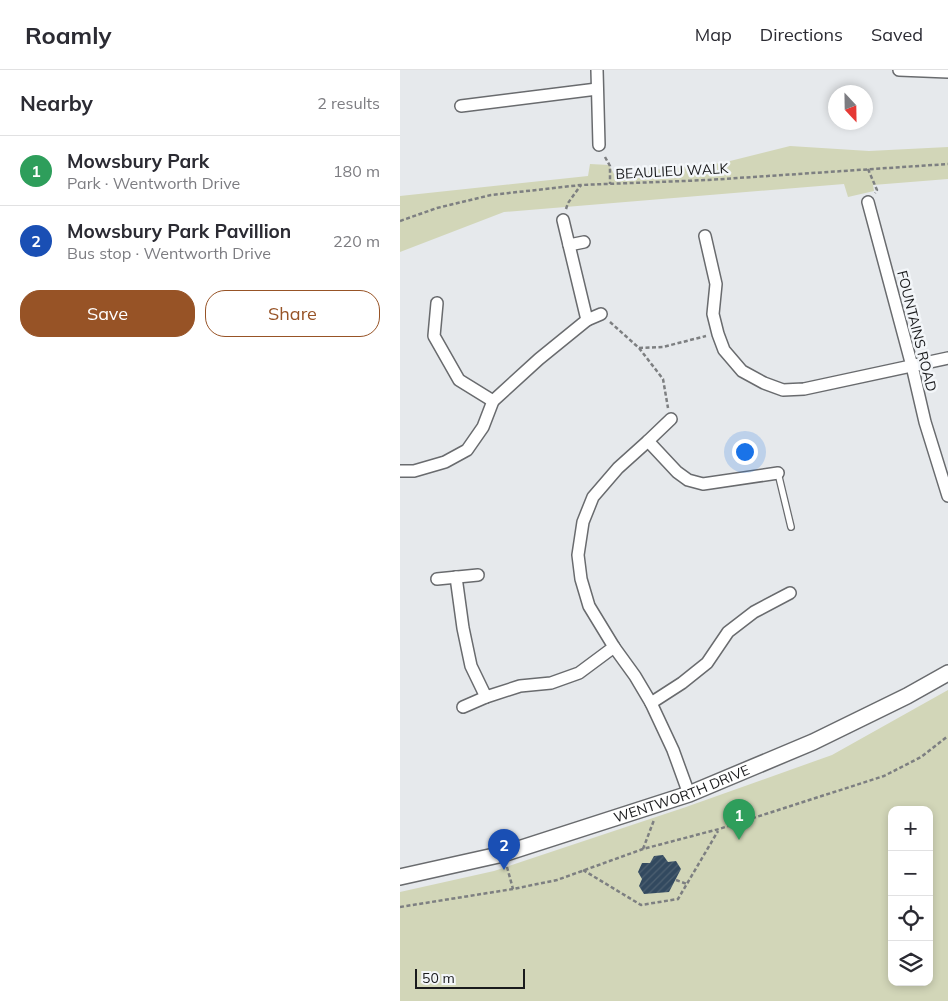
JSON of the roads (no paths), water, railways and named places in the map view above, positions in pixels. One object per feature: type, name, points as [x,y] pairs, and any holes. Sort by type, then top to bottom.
[{"type":"street","points":[[597,70],[599,145]]},
{"type":"street","points":[[899,70],[948,72]]},
{"type":"street","points":[[461,106],[597,89]]},
{"type":"street","name":"FOUNTAINS ROAD","points":[[868,202],[925,422],[948,496]]},
{"type":"street","points":[[562,220],[587,320]]},
{"type":"street","points":[[705,236],[716,284],[713,314],[724,350],[742,371],[764,383],[783,390],[804,389],[948,358]]},
{"type":"street","points":[[569,244],[584,242]]},
{"type":"street","points":[[437,303],[434,336],[446,358],[459,380],[493,401]]},
{"type":"street","points":[[400,471],[414,471],[445,462],[466,450],[483,427],[493,401],[539,359],[587,320],[601,314]]},
{"type":"street","points":[[671,419],[618,468],[593,497],[583,522],[578,555],[581,579],[590,606],[614,647],[635,676],[651,703],[673,750],[689,794]]},
{"type":"street","points":[[648,441],[677,472],[688,480],[703,484],[778,473]]},
{"type":"street","points":[[437,579],[478,575]]},
{"type":"street","points":[[456,577],[463,628],[471,666],[486,697]]},
{"type":"street","points":[[651,703],[682,683],[707,663],[728,632],[754,612],[790,593]]},
{"type":"street","points":[[463,707],[520,686],[551,683],[579,673],[614,647]]},
{"type":"street","name":"WENTWORTH DRIVE","points":[[400,877],[503,854],[689,794],[813,742],[907,696],[948,673]]},
{"type":"lane","points":[[778,473],[791,526]]},
{"type":"place","name":"Mowsbury Park","points":[[739,840]]},
{"type":"place","name":"Mowsbury Park Pavillion","points":[[504,870]]}]
